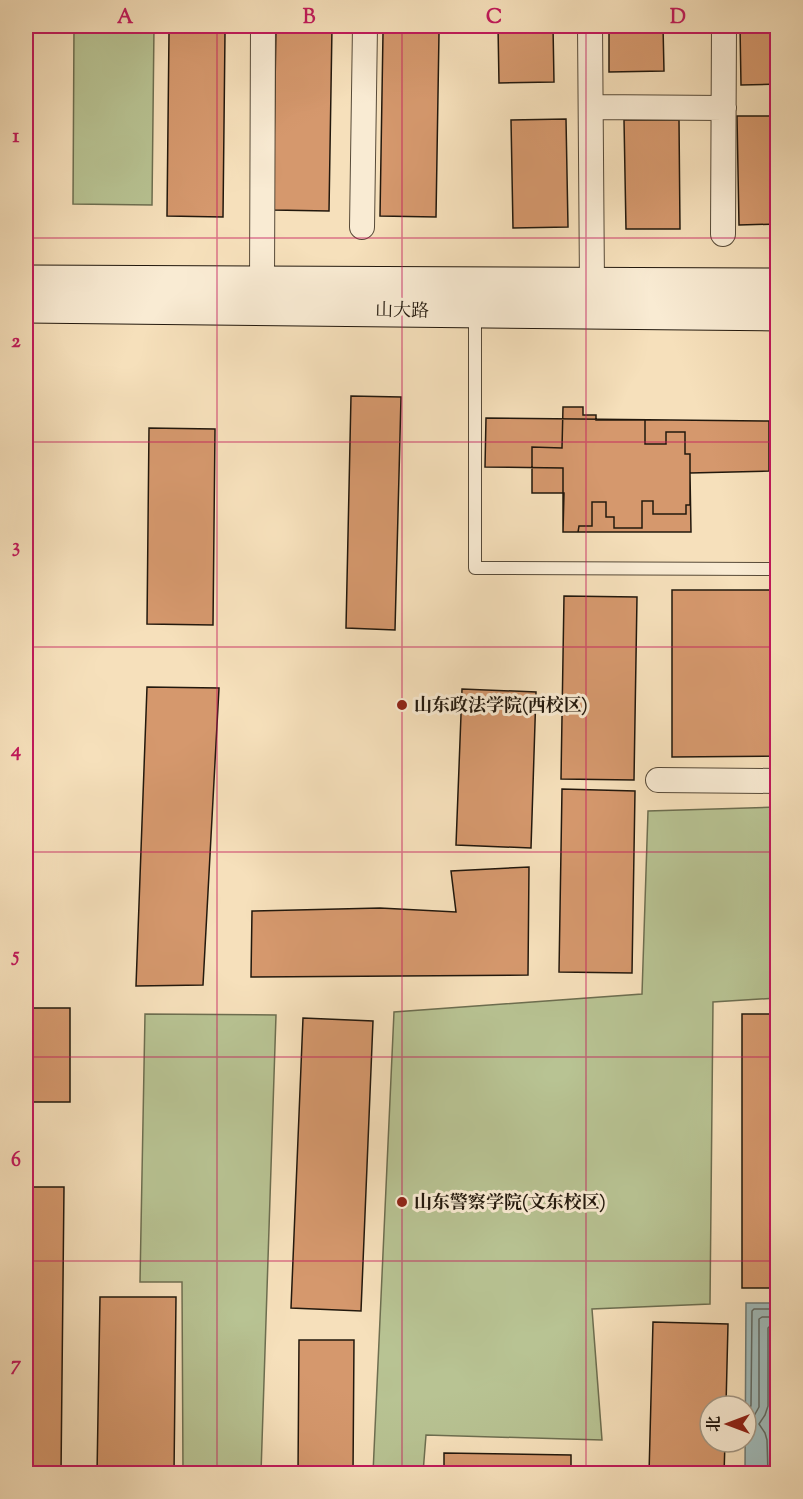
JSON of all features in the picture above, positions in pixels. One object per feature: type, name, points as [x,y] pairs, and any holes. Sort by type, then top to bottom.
[{"type":"main road","name":"山大路","points":[[26,282],[777,285]]},
{"type":"main road","name":"山大路","points":[[26,306],[777,314]]},
{"type":"street","points":[[262,283],[263,26]]},
{"type":"street","points":[[362,227],[365,26]]},
{"type":"street","points":[[590,26],[592,285]]},
{"type":"street","points":[[723,234],[724,26]]},
{"type":"street","points":[[591,107],[724,108]]},
{"type":"street","points":[[658,780],[777,780]]},
{"type":"lane","points":[[475,311],[475,568],[777,569]]},
{"type":"green space","points":[[74,26],[154,26],[152,205],[73,204]]},
{"type":"green space","points":[[777,807],[777,998],[713,1002],[710,1304],[592,1309],[602,1440],[426,1435],[423,1473],[373,1473],[394,1012],[642,994],[648,811]]},
{"type":"green space","points":[[145,1014],[276,1015],[261,1473],[183,1473],[182,1282],[140,1282]]},
{"type":"water","points":[[746,1303],[777,1303],[777,1473],[745,1473],[745,1454],[758,1454],[758,1394],[745,1394]]},
{"type":"building","points":[[276,26],[332,27],[329,211],[273,210]]},
{"type":"building","points":[[498,26],[553,26],[554,82],[499,83]]},
{"type":"building","points":[[609,26],[663,26],[664,71],[609,72]]},
{"type":"building","points":[[740,26],[778,26],[778,84],[741,85]]},
{"type":"building","points":[[169,32],[225,33],[223,217],[167,216]]},
{"type":"building","points":[[383,33],[439,33],[436,217],[380,216]]},
{"type":"building","points":[[737,116],[778,116],[778,224],[739,225]]},
{"type":"building","points":[[566,119],[568,227],[513,228],[511,120]]},
{"type":"building","points":[[624,120],[679,120],[680,229],[626,229]]},
{"type":"building","points":[[351,396],[401,397],[395,630],[346,628]]},
{"type":"building","points":[[563,407],[583,407],[583,415],[596,415],[596,420],[645,420],[645,444],[666,444],[666,432],[685,432],[685,454],[690,454],[690,505],[686,505],[686,514],[653,514],[653,501],[642,501],[642,528],[614,528],[614,517],[606,517],[606,502],[592,502],[592,526],[579,526],[578,532],[563,532],[564,493],[532,493],[532,447],[562,448]]},
{"type":"building","points":[[486,418],[769,421],[769,471],[690,473],[691,532],[563,532],[563,468],[485,467]]},
{"type":"building","points":[[149,428],[215,429],[213,625],[147,624]]},
{"type":"building","points":[[672,590],[778,590],[778,756],[672,757]]},
{"type":"building","points":[[564,596],[637,597],[634,780],[561,779]]},
{"type":"building","points":[[147,687],[219,688],[203,985],[136,986]]},
{"type":"building","points":[[462,689],[536,692],[531,848],[456,845]]},
{"type":"building","points":[[562,789],[635,791],[632,973],[559,972]]},
{"type":"building","points":[[529,867],[528,975],[251,977],[252,911],[380,908],[456,912],[451,871]]},
{"type":"building","points":[[26,1008],[70,1008],[70,1102],[26,1102]]},
{"type":"building","points":[[742,1014],[778,1014],[778,1288],[742,1288]]},
{"type":"building","points":[[303,1018],[373,1021],[361,1311],[291,1308]]},
{"type":"building","points":[[26,1187],[64,1187],[61,1474],[26,1474]]},
{"type":"building","points":[[100,1297],[176,1297],[174,1474],[97,1474]]},
{"type":"building","points":[[653,1322],[728,1324],[726,1394],[698,1394],[698,1454],[725,1454],[724,1474],[649,1474]]},
{"type":"building","points":[[299,1340],[354,1340],[353,1474],[298,1474]]},
{"type":"building","points":[[444,1453],[571,1455],[571,1474],[444,1474]]},
{"type":"place","name":"山东政法学院(西校区)","points":[[402,705]]},
{"type":"place","name":"山东警察学院(文东校区)","points":[[402,1202]]}]
